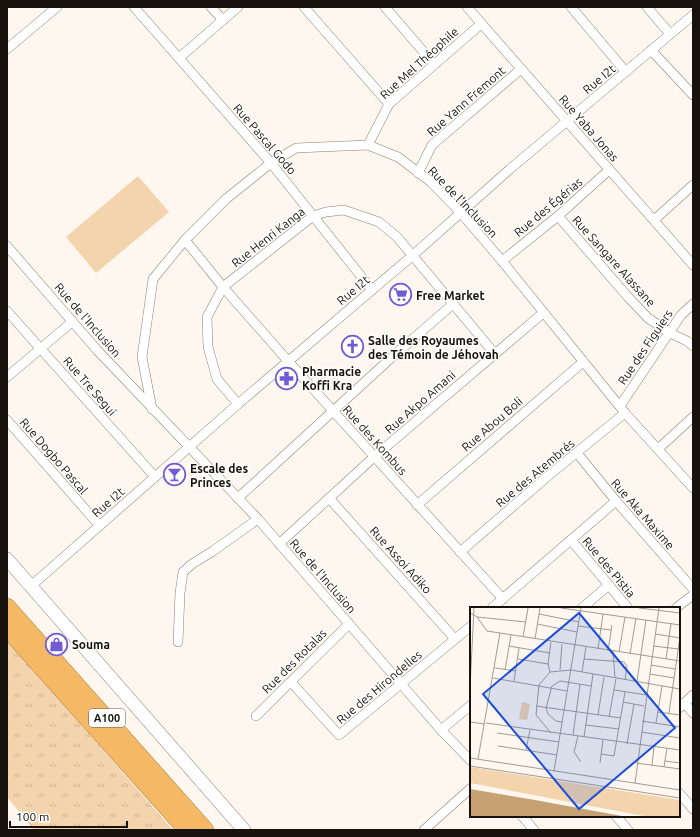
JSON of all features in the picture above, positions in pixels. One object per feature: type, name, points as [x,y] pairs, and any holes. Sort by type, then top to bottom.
[{"type":"highway","name":"A100","points":[[7,607],[98,707],[205,830]]},
{"type":"highway","name":"A100","points":[[7,628],[187,830]]},
{"type":"street","points":[[7,49],[56,7]]},
{"type":"street","name":"Rue Pascal Godo","points":[[134,7],[271,163],[372,290]]},
{"type":"street","points":[[211,7],[223,20]]},
{"type":"street","points":[[179,58],[238,7]]},
{"type":"street","points":[[304,7],[389,104]]},
{"type":"street","points":[[385,7],[434,64]]},
{"type":"street","name":"Rue Yaba Jonas","points":[[466,7],[693,264]]},
{"type":"street","points":[[571,7],[626,72]]},
{"type":"street","points":[[647,7],[670,34]]},
{"type":"street","name":"Rue I2t","points":[[31,586],[238,404],[412,256],[567,121],[693,15]]},
{"type":"street","name":"Rue Mel Théophile","points":[[368,145],[389,104],[481,24]]},
{"type":"street","points":[[651,50],[693,95]]},
{"type":"street","name":"Rue Yann Fremont","points":[[418,173],[432,145],[521,69]]},
{"type":"street","name":"Rue de l'Inclusion","points":[[152,409],[142,357],[153,279],[185,240],[226,200],[271,163],[296,148],[368,145],[398,157],[431,182],[461,213],[502,261],[582,362],[693,488]]},
{"type":"street","name":"Rue des Égérias","points":[[502,261],[558,216],[609,170]]},
{"type":"street","points":[[654,220],[693,185]]},
{"type":"street","name":"Rue Henri Kanga","points":[[238,404],[217,379],[208,347],[206,317],[223,287],[313,216],[326,212],[344,210],[379,222],[397,238],[495,354]]},
{"type":"street","name":"Rue Sangare Alassane","points":[[558,216],[648,318],[693,346]]},
{"type":"street","name":"Rue des Kombus","points":[[185,240],[223,287],[288,361],[503,599]]},
{"type":"street","name":"Rue de l'Inclusion","points":[[7,246],[72,322],[152,409],[190,447],[258,520],[441,730],[470,760]]},
{"type":"street","points":[[238,498],[453,304]]},
{"type":"street","name":"Rue des Figuiers","points":[[623,410],[681,315],[693,304]]},
{"type":"street","name":"Rue Tre Segui","points":[[7,311],[155,477]]},
{"type":"street","name":"Rue Akpo Amani","points":[[279,544],[374,457],[543,313]]},
{"type":"street","points":[[7,377],[72,322]]},
{"type":"street","name":"Rue Abou Boli","points":[[417,505],[582,362]]},
{"type":"street","name":"Rue des Atembrés","points":[[460,552],[577,453],[623,410]]},
{"type":"street","points":[[658,449],[693,417]]},
{"type":"street","name":"Rue Dogbo Pascal","points":[[7,420],[100,525]]},
{"type":"street","name":"Rue Aka Maxime","points":[[577,453],[616,501],[693,589]]},
{"type":"street","name":"Rue Assoi Adiko","points":[[329,498],[455,639]]},
{"type":"street","points":[[493,607],[616,501]]},
{"type":"street","points":[[178,642],[180,593],[183,572],[192,564],[258,520]]},
{"type":"street","name":"Rue des Pistia","points":[[571,540],[627,607]]},
{"type":"street","points":[[7,559],[244,830]]},
{"type":"street","points":[[583,607],[608,585]]},
{"type":"street","points":[[677,607],[693,595]]},
{"type":"street","name":"Rue des Rotalas","points":[[256,716],[349,624]]},
{"type":"street","name":"Rue des Hirondelles","points":[[291,682],[339,735],[470,627]]},
{"type":"street","points":[[693,695],[682,705],[693,713]]},
{"type":"street","points":[[441,730],[470,705]]},
{"type":"street","points":[[424,830],[470,789]]},
{"type":"street","points":[[680,794],[693,809]]},
{"type":"street","points":[[523,817],[534,830]]},
{"type":"street","points":[[617,817],[628,830]]},
{"type":"green space","points":[[138,176],[169,212],[96,273],[66,237]]},
{"type":"green space","points":[[7,640],[173,830],[34,830],[7,797]]},
{"type":"place","name":"Free Market","points":[[400,295]]},
{"type":"place","name":"Salle des Royaumes des Témoin de Jéhovah","points":[[353,347]]},
{"type":"place","name":"Pharmacie Koffi Kra","points":[[286,378]]},
{"type":"place","name":"Escale des Princes","points":[[174,475]]},
{"type":"place","name":"Souma","points":[[57,644]]}]
